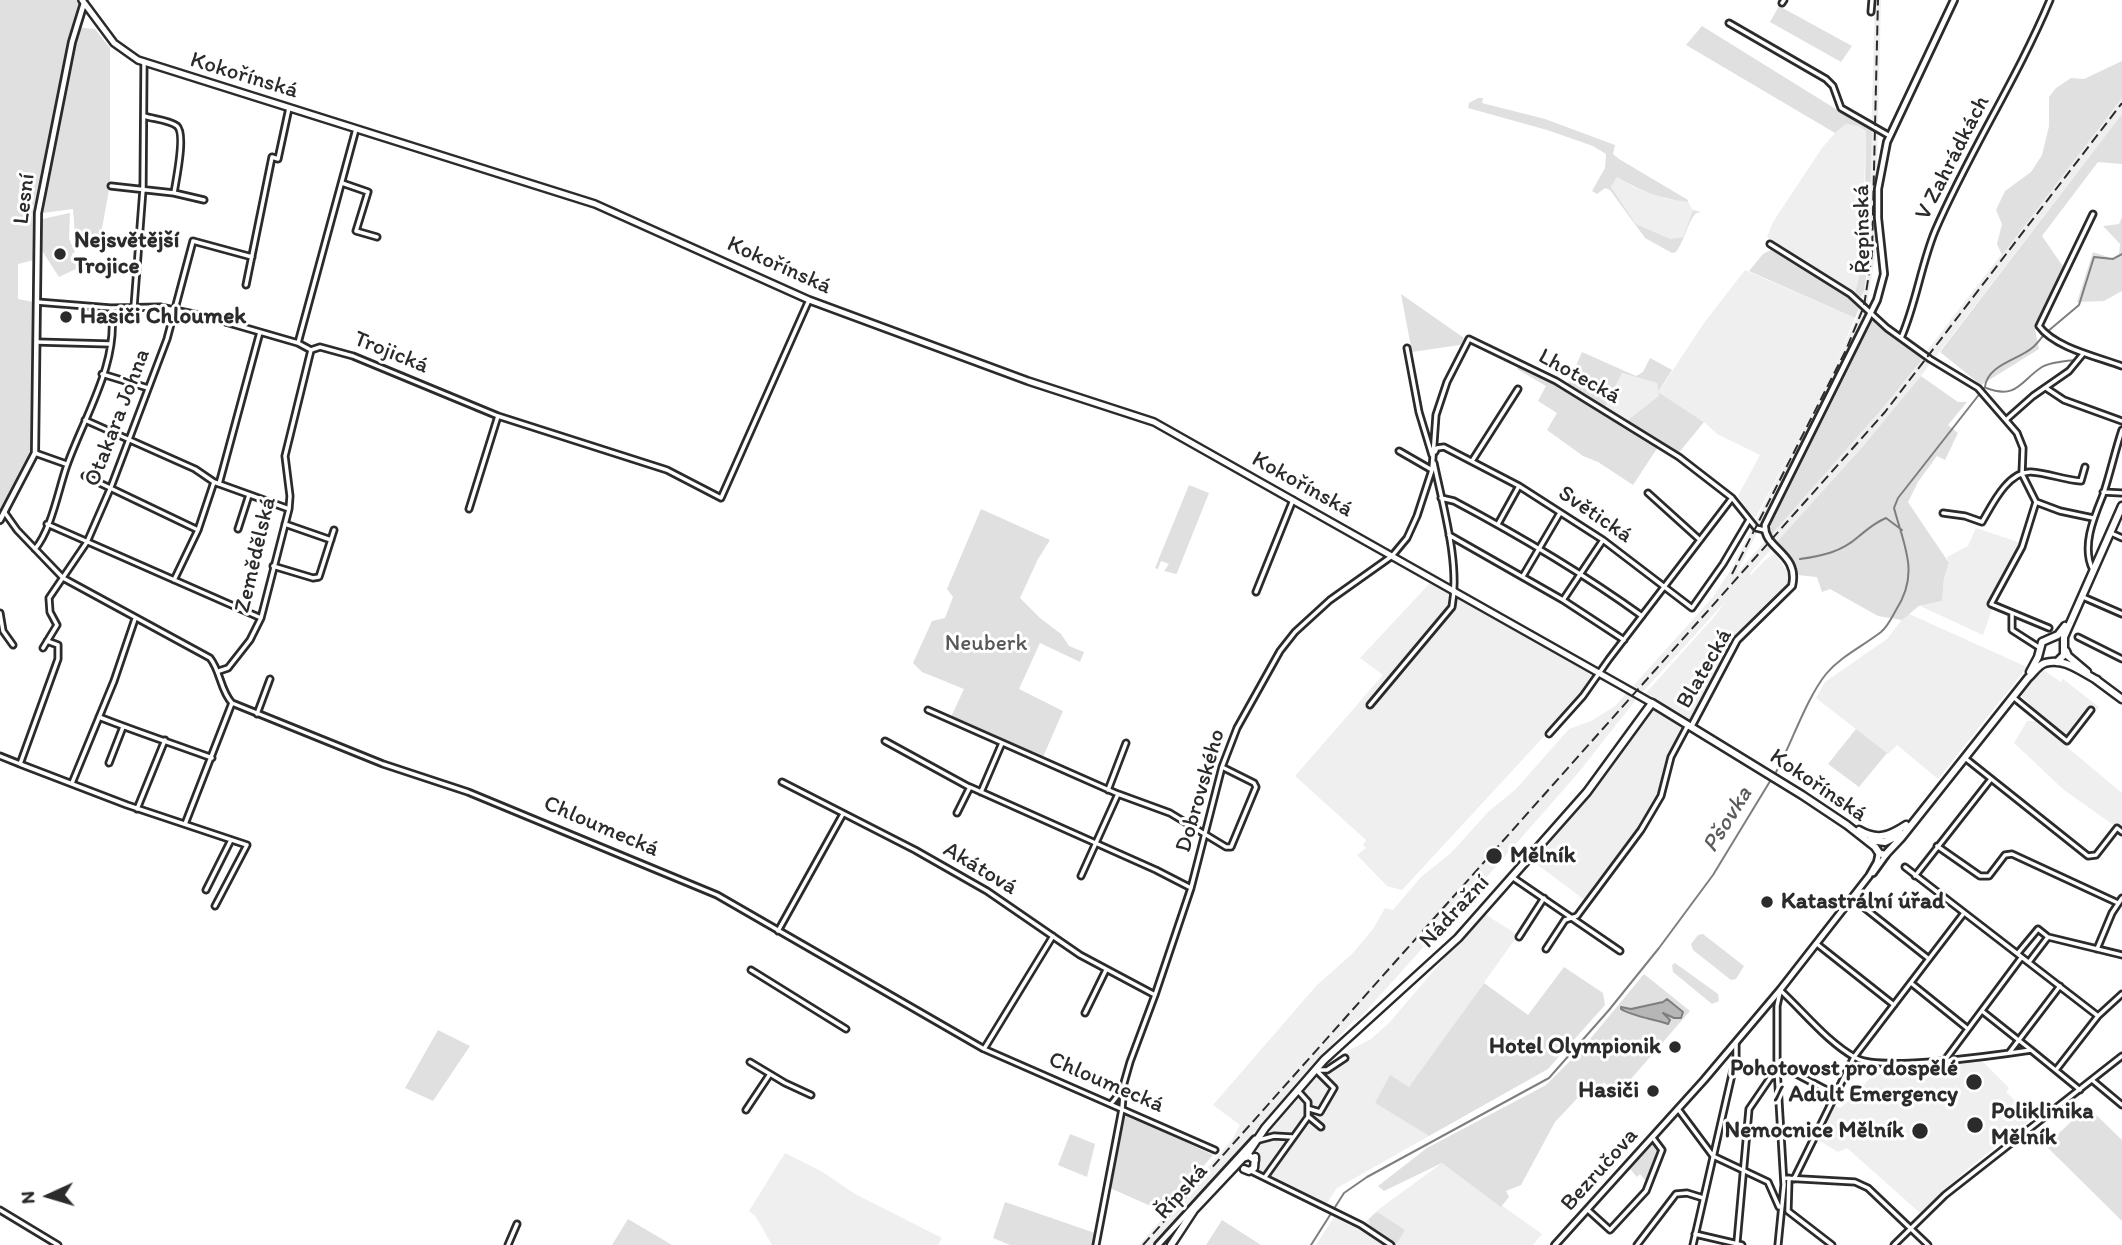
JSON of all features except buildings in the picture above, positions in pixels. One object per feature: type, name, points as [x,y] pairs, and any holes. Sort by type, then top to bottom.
[{"type":"main road","name":"Kokořínská","points":[[83,2],[118,48],[144,63],[595,204],[809,300],[1015,376],[1154,422],[1652,703],[1768,772],[1883,852]]},
{"type":"main road","points":[[1883,852],[1905,831],[2028,678],[2041,665],[2064,656],[2064,637],[2122,506]]},
{"type":"main road","points":[[2028,678],[2044,640],[2062,632],[2075,610]]},
{"type":"main road","points":[[2053,637],[2060,639],[2068,656],[2122,699]]},
{"type":"main road","points":[[2040,650],[2043,658],[2066,663],[2097,680]]},
{"type":"main road","name":"Nádražní","points":[[1244,1159],[1265,1128],[1335,1049],[1458,938],[1587,792],[1652,703]]},
{"type":"main road","points":[[1847,825],[1867,835],[1881,838],[1893,834],[1914,820]]},
{"type":"main road","points":[[1883,852],[1878,845],[1905,831]]},
{"type":"main road","name":"Kokořínská","points":[[1864,838],[1883,842]]},
{"type":"main road","points":[[1883,842],[1890,846],[1883,852]]},
{"type":"main road","name":"Nádražní","points":[[1256,1161],[1257,1141]]},
{"type":"main road","points":[[1251,1156],[1256,1161],[1254,1168],[1246,1170],[1244,1159],[1251,1156]]},
{"type":"main road","name":"Řípská","points":[[1171,1245],[1191,1214],[1244,1159]]},
{"type":"main road","name":"Řípská","points":[[1222,1181],[1246,1170]]},
{"type":"street","points":[[1871,12],[1872,0]]},
{"type":"street","name":"Řepínská","points":[[1764,530],[1766,520],[1877,300],[1884,274],[1878,189],[1888,135],[1954,0]]},
{"type":"street","name":"V Zahrádkách","points":[[1901,338],[1934,233],[2021,64],[2050,0]]},
{"type":"street","name":"Lesní","points":[[0,520],[35,453],[40,201],[72,42],[83,2]]},
{"type":"street","points":[[1729,23],[1826,79],[1833,86],[1841,107],[1888,135]]},
{"type":"street","points":[[135,307],[143,189],[144,63]]},
{"type":"street","points":[[246,285],[272,158],[278,159],[289,108]]},
{"type":"street","points":[[144,116],[175,124],[180,128],[174,193]]},
{"type":"street","points":[[298,343],[356,129]]},
{"type":"street","points":[[342,183],[368,192],[356,230],[377,237]]},
{"type":"street","points":[[111,186],[174,193],[204,200]]},
{"type":"street","points":[[2093,215],[2039,326],[2049,336],[2083,354],[2122,366]]},
{"type":"street","name":"Otakara Johna","points":[[47,641],[57,623],[50,612],[49,598],[87,542],[111,487],[167,338],[193,241],[252,257]]},
{"type":"street","points":[[1770,244],[1850,294],[1901,338],[1986,395],[2017,433],[2023,448],[2022,474],[2036,502],[2060,511],[2092,517]]},
{"type":"street","name":"Trojická","points":[[36,302],[111,308],[160,307],[208,317],[298,343],[311,351],[320,347],[343,352],[498,416],[667,470],[721,498],[809,300]]},
{"type":"street","points":[[35,549],[47,524],[102,374],[113,333],[111,308]]},
{"type":"street","points":[[174,581],[216,483],[260,332]]},
{"type":"street","name":"Lhotecká","points":[[1433,457],[1436,415],[1447,382],[1469,339],[1567,387],[1679,457],[1732,498],[1749,520],[1764,530]]},
{"type":"street","points":[[37,342],[110,344]]},
{"type":"street","points":[[1370,705],[1452,607],[1455,592],[1448,535],[1433,457],[1428,448],[1419,412],[1407,348]]},
{"type":"street","name":"Zemědělská","points":[[219,672],[228,668],[250,640],[261,618],[289,509],[285,456],[311,351]]},
{"type":"street","points":[[2007,419],[2069,371],[2083,354]]},
{"type":"street","points":[[102,374],[148,388]]},
{"type":"street","points":[[2046,388],[2064,400],[2122,421]]},
{"type":"street","points":[[1472,461],[1518,389]]},
{"type":"street","points":[[469,509],[498,416]]},
{"type":"street","points":[[86,420],[195,469],[216,483],[289,509]]},
{"type":"street","points":[[2093,570],[2089,558],[2092,517],[2103,492],[2122,430]]},
{"type":"street","name":"Světická","points":[[1433,457],[1436,449],[1442,447],[1519,486],[1603,540],[1692,608],[1749,520]]},
{"type":"street","points":[[1399,451],[1432,470]]},
{"type":"street","points":[[35,453],[67,464]]},
{"type":"street","name":"Dobrovského","points":[[1096,1245],[1130,1062],[1191,888],[1222,767],[1237,728],[1280,651],[1295,632],[1330,600],[1392,556],[1407,538],[1432,470],[1433,457]]},
{"type":"street","points":[[1943,513],[1982,522],[2001,491],[2014,478],[2028,471],[2081,481],[2085,467]]},
{"type":"street","points":[[85,476],[198,530]]},
{"type":"street","points":[[1498,524],[1519,486]]},
{"type":"street","points":[[2103,492],[2122,493]]},
{"type":"street","points":[[1648,494],[1700,540]]},
{"type":"street","points":[[238,529],[249,495]]},
{"type":"street","points":[[1441,498],[1454,501],[1539,548],[1581,573],[1642,616]]},
{"type":"street","points":[[1549,734],[1601,674],[1732,498]]},
{"type":"street","points":[[1256,592],[1293,500]]},
{"type":"street","points":[[2036,502],[2022,548],[1991,604],[2049,628]]},
{"type":"street","points":[[5,513],[63,578],[210,658],[219,672],[223,691],[232,704],[185,824]]},
{"type":"street","points":[[1523,576],[1560,513]]},
{"type":"street","points":[[47,524],[261,618]]},
{"type":"street","points":[[285,524],[331,540]]},
{"type":"street","points":[[273,566],[313,578],[319,577],[334,530]]},
{"type":"street","name":"Blatecká","points":[[1691,727],[1737,640],[1792,586],[1789,560],[1764,530]]},
{"type":"street","points":[[2110,532],[2122,538]]},
{"type":"street","points":[[1448,535],[1523,576],[1624,640]]},
{"type":"street","points":[[1563,600],[1603,540]]},
{"type":"street","points":[[2081,596],[2122,614]]},
{"type":"street","points":[[0,613],[3,631],[13,645]]},
{"type":"street","points":[[2012,613],[2012,630],[2040,650]]},
{"type":"street","points":[[72,783],[135,619]]},
{"type":"street","points":[[2025,637],[2044,640]]},
{"type":"street","points":[[2078,637],[2122,659]]},
{"type":"street","points":[[20,764],[58,659],[58,645],[47,641],[43,648]]},
{"type":"street","points":[[257,714],[270,679]]},
{"type":"street","points":[[2013,697],[2067,741],[2091,710]]},
{"type":"street","name":"Chloumecká","points":[[232,704],[383,765],[468,792],[717,895],[984,1049],[1215,1150]]},
{"type":"street","points":[[928,710],[1108,790],[1170,813],[1226,848],[1231,847],[1256,789],[1254,783],[1222,767]]},
{"type":"street","points":[[99,717],[212,758]]},
{"type":"street","points":[[109,763],[123,727]]},
{"type":"street","points":[[1546,949],[1565,920],[1577,916],[1641,830],[1661,796],[1671,757],[1691,727]]},
{"type":"street","points":[[137,808],[165,740]]},
{"type":"street","points":[[884,741],[970,787],[1191,888]]},
{"type":"street","points":[[981,792],[1002,743]]},
{"type":"street","points":[[1108,790],[1126,743]]},
{"type":"street","points":[[0,756],[137,808],[247,845],[215,906]]},
{"type":"street","points":[[1965,758],[2088,856],[2096,855],[2117,828],[2122,832]]},
{"type":"street","points":[[1915,876],[1991,779]]},
{"type":"street","name":"Akátová","points":[[782,782],[987,891],[1105,970],[1155,995]]},
{"type":"street","points":[[957,813],[970,787]]},
{"type":"street","points":[[1081,876],[1118,794]]},
{"type":"street","points":[[778,931],[843,813]]},
{"type":"street","points":[[206,890],[231,840]]},
{"type":"street","points":[[1937,846],[1980,876],[1989,876],[2005,855],[2012,854],[2118,902]]},
{"type":"street","name":"Bezručova","points":[[1555,1245],[1653,1138],[1780,990],[1869,876],[1883,852]]},
{"type":"street","points":[[1905,867],[2098,1016]]},
{"type":"street","points":[[1511,876],[1620,951]]},
{"type":"street","points":[[1519,937],[1544,898]]},
{"type":"street","points":[[1852,898],[1929,959]]},
{"type":"street","points":[[2097,949],[2122,898]]},
{"type":"street","points":[[1778,1245],[1780,1209],[1789,1178],[1836,1095],[1854,1057],[1964,913]]},
{"type":"street","points":[[1945,1060],[2038,929],[2049,937],[2122,955]]},
{"type":"street","points":[[984,1049],[1053,936]]},
{"type":"street","points":[[2029,962],[2049,937]]},
{"type":"street","points":[[1815,942],[1894,1005]]},
{"type":"street","points":[[751,970],[846,1029]]},
{"type":"street","points":[[1086,1013],[1105,970]]},
{"type":"street","points":[[1911,983],[1968,1029]]},
{"type":"street","points":[[2009,1053],[2060,986]]},
{"type":"street","points":[[1780,990],[1854,1057],[1867,1063],[1945,1060],[2031,1050]]},
{"type":"street","points":[[1780,990],[1777,1006],[1777,1068],[1789,1178],[1788,1211],[1832,1245]]},
{"type":"street","points":[[2056,1070],[2098,1016],[2122,994]]},
{"type":"street","points":[[1982,1011],[2080,1090]]},
{"type":"street","points":[[1693,1245],[1735,1056],[1736,1041]]},
{"type":"street","points":[[1894,1245],[1945,1195],[1986,1161],[2122,1056]]},
{"type":"street","points":[[1316,1070],[1327,1070],[1345,1059]]},
{"type":"street","points":[[750,1062],[811,1094]]},
{"type":"street","points":[[1777,1068],[1785,1068],[1836,1095]]},
{"type":"street","points":[[1737,1242],[1751,1104],[1777,1068]]},
{"type":"street","points":[[1310,1109],[1320,1112],[1334,1088],[1316,1070]]},
{"type":"street","points":[[746,1110],[770,1074]]},
{"type":"street","points":[[2092,1080],[2122,1105]]},
{"type":"street","name":"Dobrovského","points":[[1111,1104],[1124,1087]]},
{"type":"street","points":[[1265,1177],[1308,1117],[1308,1102],[1297,1091]]},
{"type":"street","points":[[1678,1109],[1713,1156],[1768,1182],[1780,1209]]},
{"type":"street","points":[[1308,1117],[1321,1127]]},
{"type":"street","name":"Nádražní","points":[[1232,1163],[1265,1128]]},
{"type":"street","points":[[1257,1141],[1274,1136],[1292,1137]]},
{"type":"street","points":[[1588,1210],[1610,1230],[1646,1191],[1662,1150],[1653,1138]]},
{"type":"street","points":[[1256,1161],[1265,1177]]},
{"type":"street","name":"Řípská","points":[[1158,1245],[1232,1163]]},
{"type":"street","points":[[1246,1170],[1336,1213],[1391,1245]]},
{"type":"street","points":[[1789,1178],[1855,1182],[1868,1188],[1928,1245]]},
{"type":"street","points":[[1637,1245],[1676,1194],[1686,1193],[1703,1199]]},
{"type":"street","points":[[0,1210],[58,1245]]},
{"type":"street","points":[[1171,1231],[1191,1214]]},
{"type":"street","points":[[508,1245],[517,1224]]},
{"type":"street","points":[[1695,1234],[1742,1245]]},
{"type":"shaded area","points":[[1875,0],[1881,0],[1875,255],[1867,307],[1849,352],[1736,574],[1882,409],[2122,98],[2122,114],[1890,416],[1750,573],[1751,575],[1775,553],[1790,576],[1787,585],[1736,639],[1670,756],[1660,794],[1614,863],[1585,900],[1535,863],[1656,704],[1644,695],[1725,602],[1638,697],[1579,772],[1500,862],[1357,1021],[1355,1019],[1154,1245],[1139,1245],[1232,1140],[1240,1125],[1213,1105],[1316,986],[1352,954],[1373,929],[1385,908],[1393,910],[1421,877],[1451,853],[1489,811],[1515,790],[1569,729],[1591,721],[1615,706],[1713,597],[1732,568],[1794,445],[1756,517],[1749,514],[1738,496],[1760,455],[1717,434],[1704,422],[1659,393],[1660,396],[1628,420],[1604,409],[1622,373],[1657,383],[1659,391],[1704,323],[1745,270],[1855,318],[1836,362],[1857,317],[1867,278]]},
{"type":"shaded area","points":[[1846,124],[1866,131],[1862,252],[1858,288],[1854,294],[1767,237],[1773,222],[1822,148]]},
{"type":"shaded area","points":[[1617,177],[1633,187],[1667,199],[1688,202],[1693,210],[1683,237],[1672,239],[1636,224],[1611,187]]},
{"type":"shaded area","points":[[1976,528],[2021,543],[1989,604],[1993,607],[1983,635],[1920,606],[1942,601],[1944,578],[1949,564],[1947,557],[1968,546]]},
{"type":"shaded area","points":[[1430,583],[1598,678],[1402,890],[1387,886],[1357,855],[1366,848],[1363,845],[1366,840],[1295,776],[1383,675],[1360,658]]},
{"type":"shaded area","points":[[1907,613],[2027,667],[1938,779],[1897,745],[1888,754],[1816,698],[1825,682],[1887,639]]},
{"type":"shaded area","points":[[2042,669],[2061,682],[2063,679],[2099,707],[2067,747],[2122,793],[2122,831],[2064,790],[2014,743],[2027,721],[2036,721],[2040,715],[2021,695]]},
{"type":"shaded area","points":[[1483,913],[1518,935],[1409,1088],[1375,1103],[1429,1136],[1337,1188],[1325,1206],[1260,1170],[1258,1146],[1298,1094],[1318,1072],[1371,1039],[1389,1023]]},
{"type":"shaded area","points":[[1667,999],[1683,1012],[1681,1018],[1663,1013],[1670,1020],[1668,1024],[1621,1009],[1631,1009]]},
{"type":"shaded area","name":"Nemocnice Mělník","points":[[1981,1060],[2009,1088],[2006,1092],[2033,1118],[1971,1166],[1920,1213],[1847,1148],[1838,1152],[1818,1140],[1835,1106],[1840,1108],[1871,1077],[1900,1068]]},
{"type":"shaded area","points":[[785,1153],[821,1171],[855,1194],[942,1238],[938,1245],[772,1245],[756,1217],[749,1211]]},
{"type":"shaded area","points":[[1442,1163],[1542,1234],[1533,1245],[1316,1245],[1334,1217],[1358,1229],[1379,1209]]},
{"type":"green space","points":[[0,0],[77,0],[80,4],[75,27],[95,29],[110,48],[110,184],[101,234],[75,236],[73,209],[35,214],[30,454],[0,519]],"holes":[[[34,260],[33,302],[18,299],[18,264]]]},
{"type":"green space","points":[[1779,6],[1852,46],[1841,62],[1770,22]]},
{"type":"green space","points":[[1702,26],[1847,116],[1872,127],[1868,266],[1861,297],[1854,294],[1863,241],[1866,131],[1846,124],[1835,133],[1686,45]]},
{"type":"green space","points":[[2122,61],[2122,98],[2002,255],[1997,244],[2002,224],[1996,210],[2005,191],[2031,172],[2042,155],[2049,126],[2049,97],[2056,88],[2071,78],[2084,79]]},
{"type":"green space","points":[[1483,98],[1482,103],[1545,119],[1615,145],[1613,154],[1619,159],[1688,200],[1678,201],[1651,194],[1617,177],[1611,187],[1636,224],[1671,239],[1683,237],[1693,210],[1701,212],[1693,217],[1676,252],[1672,253],[1645,238],[1610,190],[1605,188],[1597,194],[1592,191],[1605,168],[1606,154],[1593,146],[1547,130],[1468,108],[1469,103]]},
{"type":"green space","points":[[2122,114],[2122,164],[2098,162],[2042,236],[2064,268],[2035,329],[2039,349],[1981,385],[1940,352]]},
{"type":"green space","points":[[70,213],[69,239],[78,268],[59,277],[41,249],[42,219]]},
{"type":"green space","points":[[2122,217],[2122,291],[2104,301],[2077,302],[2093,252],[2111,258],[2119,254],[2120,244],[2103,226],[2119,224]]},
{"type":"green space","points":[[1771,250],[1848,296],[1859,308],[1855,318],[1749,271],[1763,254]]},
{"type":"green space","points":[[1401,294],[1464,338],[1460,345],[1412,352]]},
{"type":"green space","points":[[1871,317],[1923,358],[1772,534],[1767,527],[1770,519]]},
{"type":"green space","points":[[1582,352],[1636,376],[1643,372],[1650,358],[1672,370],[1658,392],[1657,383],[1622,373],[1604,409],[1568,384]]},
{"type":"green space","points":[[1519,365],[1549,380],[1658,447],[1633,485],[1598,462],[1583,456],[1547,430],[1557,413],[1538,401],[1546,386],[1517,369]]},
{"type":"green space","points":[[1921,376],[1958,402],[1967,402],[1948,425],[1958,433],[1945,460],[1937,456],[1918,482],[1908,502],[1949,563],[1944,578],[1942,601],[1919,606],[1902,620],[1878,616],[1830,589],[1822,592],[1817,577],[1797,575],[1789,554],[1776,543],[1865,444]]},
{"type":"green space","points":[[1658,392],[1704,422],[1677,455],[1624,420],[1628,420],[1659,396]]},
{"type":"green space","points":[[1189,485],[1209,493],[1176,574],[1164,571],[1169,564],[1161,561],[1158,569],[1155,568]]},
{"type":"green space","name":"Neuberk","points":[[981,509],[1050,540],[1020,598],[1061,634],[1069,646],[1084,652],[1080,662],[1040,643],[1019,689],[1063,711],[1043,757],[951,717],[964,689],[922,672],[913,663],[932,621],[945,618],[953,597],[947,589]]},
{"type":"green space","points":[[1856,729],[1887,753],[1859,787],[1828,764]]},
{"type":"green space","points":[[1703,934],[1744,966],[1736,979],[1731,980],[1693,950],[1691,944],[1698,935]]},
{"type":"green space","points":[[1675,963],[1718,994],[1719,1001],[1712,1004],[1673,972],[1672,965]]},
{"type":"green space","points":[[1564,967],[1603,993],[1605,1005],[1548,1069],[1429,1136],[1375,1103],[1390,1075],[1409,1087],[1484,983],[1528,1015]]},
{"type":"green space","points":[[1644,974],[1690,1011],[1617,1095],[1604,1082],[1593,1095],[1586,1089],[1555,1122],[1521,1185],[1506,1191],[1509,1197],[1501,1207],[1442,1163],[1384,1191],[1378,1186],[1427,1148],[1546,1085],[1581,1050]]},
{"type":"green space","points":[[438,1030],[470,1046],[433,1101],[405,1088]]},
{"type":"green space","points":[[2087,1106],[2122,1140],[2122,1221],[2041,1141],[2054,1131],[2058,1134],[2072,1121],[2070,1119]]},
{"type":"green space","points":[[1126,1114],[1213,1155],[1164,1212],[1110,1188]]},
{"type":"green space","points":[[1070,1134],[1095,1144],[1087,1177],[1058,1165]]},
{"type":"green space","points":[[1653,1143],[1659,1148],[1646,1181],[1640,1174],[1637,1177],[1630,1169]]},
{"type":"green space","points":[[1005,1202],[1095,1233],[1092,1245],[1010,1245],[993,1238]]},
{"type":"green space","points":[[1377,1212],[1405,1230],[1397,1243],[1370,1226],[1369,1219]]},
{"type":"green space","points":[[628,1219],[672,1245],[612,1245]]},
{"type":"green space","points":[[1222,1220],[1261,1245],[1206,1245]]},
{"type":"waterway","name":"Pšovka","points":[[2047,332],[2079,305],[2094,257],[2113,259],[2122,254]]},
{"type":"waterway","name":"Pšovka","points":[[1775,774],[1812,696],[1826,674],[1845,656],[1883,630],[1903,597],[1909,571],[1894,508],[1898,498],[1985,387],[1991,373],[2032,348],[2044,335]]},
{"type":"waterway","points":[[1986,388],[2005,392],[2012,390],[2045,365],[2076,360]]},
{"type":"waterway","points":[[1800,559],[1838,550],[1886,518],[1902,530]]},
{"type":"waterway","name":"Pšovka","points":[[1311,1245],[1344,1193],[1367,1177],[1549,1078],[1659,948],[1713,875],[1772,778]]},
{"type":"railway","points":[[1732,574],[1846,350],[1864,306],[1872,254],[1878,0]]},
{"type":"railway","points":[[1143,1245],[1885,412],[2122,103]]},
{"type":"place","name":"Nejsvětější Trojice","points":[[60,254]]},
{"type":"place","name":"Hasiči Chloumek","points":[[66,317]]},
{"type":"place","name":"Mělník","points":[[1494,856]]},
{"type":"place","name":"Katastrální úřad","points":[[1767,902]]},
{"type":"place","name":"Hotel Olympionik","points":[[1675,1047]]},
{"type":"place","name":"Pohotovost pro dospělé / Adult Emergency","points":[[1974,1082]]},
{"type":"place","name":"Hasiči","points":[[1653,1091]]},
{"type":"place","name":"Poliklinika Mělník","points":[[1975,1125]]},
{"type":"place","name":"Nemocnice Mělník","points":[[1920,1131]]}]
